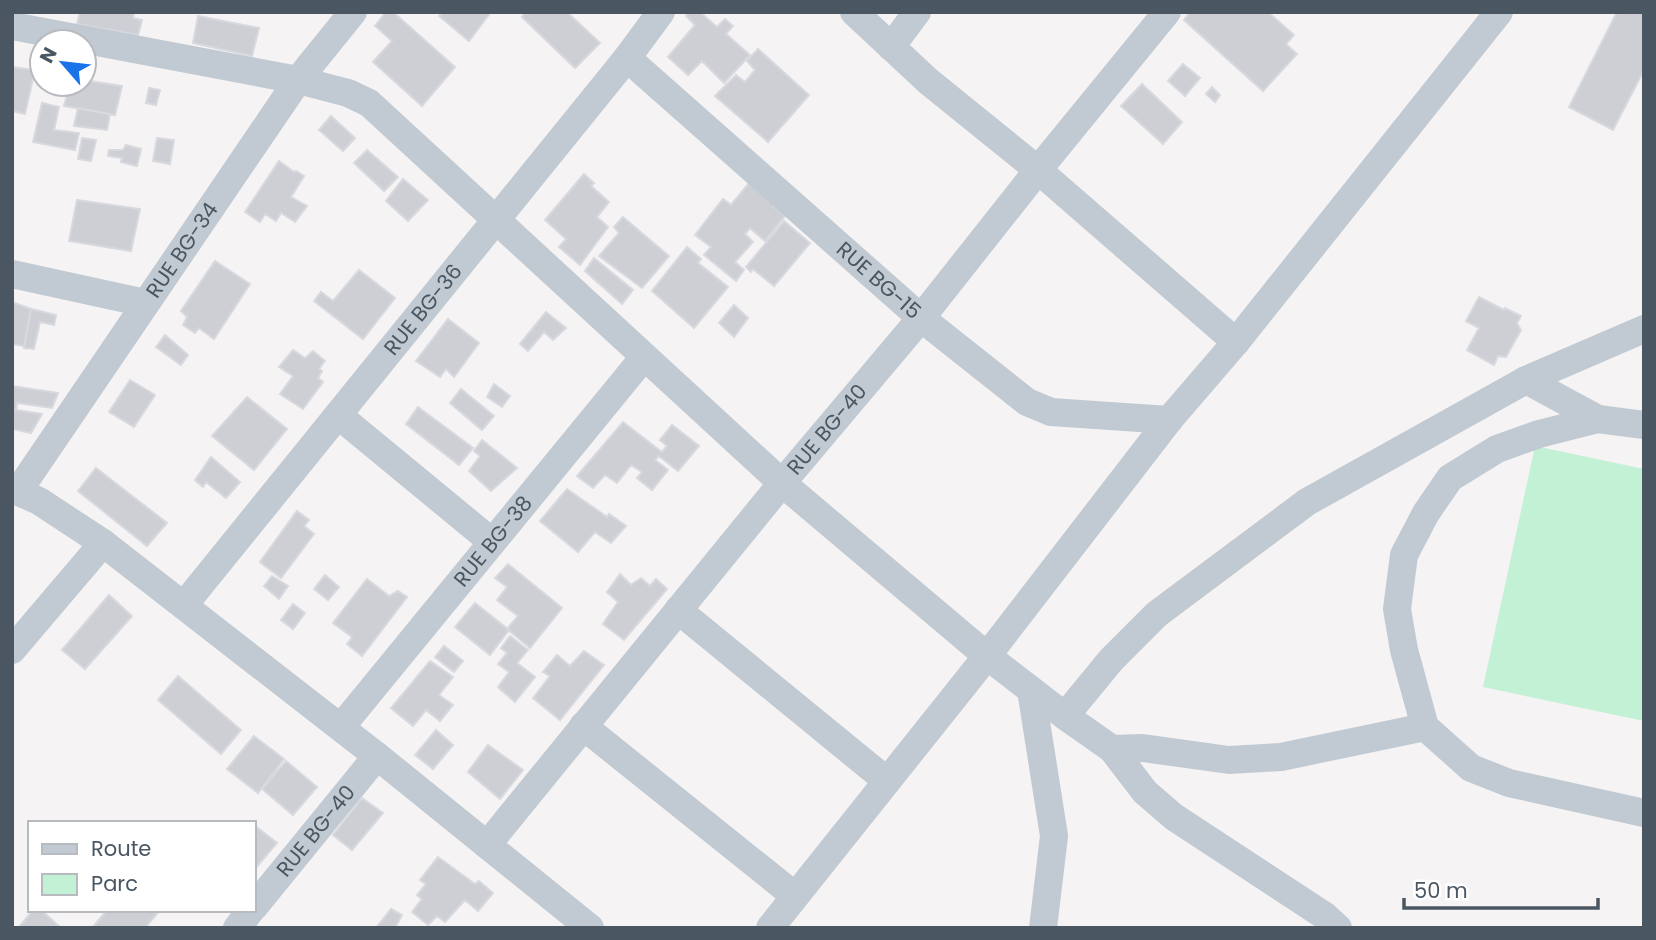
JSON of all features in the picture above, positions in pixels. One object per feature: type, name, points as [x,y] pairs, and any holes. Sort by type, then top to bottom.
[{"type":"street","name":"RUE BG-34","points":[[16,490],[298,80],[353,12]]},
{"type":"street","name":"RUE BG-36","points":[[184,605],[661,12]]},
{"type":"street","points":[[854,12],[928,81],[1038,170],[1236,342]]},
{"type":"street","points":[[891,47],[917,12]]},
{"type":"street","name":"RUE BG-40","points":[[487,845],[782,483],[921,318],[1167,12]]},
{"type":"street","points":[[770,928],[988,656],[1169,420],[1236,342],[1499,12]]},
{"type":"street","points":[[12,26],[298,80],[348,93],[369,103],[782,483],[988,656],[1112,749],[1145,792],[1174,817],[1325,916],[1338,928]]},
{"type":"street","name":"RUE BG-15","points":[[626,58],[921,318],[1027,402],[1051,412],[1169,420]]},
{"type":"street","points":[[12,274],[145,303]]},
{"type":"street","points":[[1065,716],[1111,660],[1157,614],[1307,502],[1525,380],[1644,328]]},
{"type":"street","name":"RUE BG-38","points":[[341,727],[644,357]]},
{"type":"street","points":[[1525,380],[1598,419],[1644,425]]},
{"type":"street","points":[[338,415],[492,542]]},
{"type":"street","points":[[1598,419],[1539,434],[1497,449],[1450,478],[1426,513],[1404,555],[1397,609],[1404,650],[1425,727],[1471,768],[1510,783],[1644,813]]},
{"type":"street","points":[[16,490],[103,543],[341,727],[590,928]]},
{"type":"street","points":[[12,650],[103,543]]},
{"type":"street","points":[[678,610],[887,781]]},
{"type":"street","points":[[1031,690],[1054,835],[1043,928]]},
{"type":"street","points":[[583,726],[795,895]]},
{"type":"street","points":[[1112,749],[1143,748],[1228,760],[1281,757],[1425,727]]},
{"type":"street","name":"RUE BG-40","points":[[256,908],[377,756]]},
{"type":"green space","points":[[1535,446],[1644,469],[1644,721],[1483,687]]},
{"type":"building","points":[[80,12],[134,12],[133,18],[142,20],[138,35],[77,24]]},
{"type":"building","points":[[386,12],[393,12],[455,67],[422,106],[373,62],[392,41],[375,26]]},
{"type":"building","points":[[443,12],[491,12],[469,41],[439,16]]},
{"type":"building","points":[[522,12],[567,12],[600,43],[575,68],[522,17]]},
{"type":"building","points":[[689,12],[700,12],[717,27],[725,19],[733,26],[726,34],[750,55],[724,83],[702,61],[688,75],[668,57],[695,25],[686,16]]},
{"type":"building","points":[[1190,12],[1268,12],[1294,35],[1286,44],[1297,54],[1263,91],[1184,20]]},
{"type":"building","points":[[1617,12],[1644,12],[1644,70],[1613,130],[1569,107]]},
{"type":"building","points":[[198,16],[259,28],[252,56],[193,43]]},
{"type":"building","points":[[758,49],[809,95],[768,142],[715,96],[736,75],[745,82],[755,70],[747,61]]},
{"type":"building","points":[[1183,64],[1200,78],[1185,96],[1168,81]]},
{"type":"building","points":[[12,67],[28,69],[29,98],[25,114],[12,111]]},
{"type":"building","points":[[98,82],[122,86],[115,115],[64,106],[66,98],[98,98]]},
{"type":"building","points":[[1142,84],[1182,122],[1163,144],[1121,106]]},
{"type":"building","points":[[1212,87],[1220,95],[1215,102],[1206,94]]},
{"type":"building","points":[[149,88],[160,90],[156,105],[146,103]]},
{"type":"building","points":[[42,103],[59,107],[54,130],[79,133],[75,150],[33,142]]},
{"type":"building","points":[[78,108],[110,114],[107,130],[74,126]]},
{"type":"building","points":[[331,116],[355,138],[343,151],[319,130]]},
{"type":"building","points":[[82,138],[96,140],[91,161],[78,159]]},
{"type":"building","points":[[157,138],[174,140],[170,164],[153,161]]},
{"type":"building","points":[[126,145],[141,149],[137,166],[121,162],[122,158],[108,156],[109,150],[123,150]]},
{"type":"building","points":[[367,150],[398,177],[384,191],[354,163]]},
{"type":"building","points":[[279,161],[304,176],[291,197],[307,206],[295,222],[281,213],[276,221],[265,214],[260,222],[245,212]]},
{"type":"building","points":[[584,174],[594,183],[591,186],[609,202],[597,217],[608,227],[580,265],[559,247],[566,239],[545,220]]},
{"type":"building","points":[[403,179],[428,200],[408,221],[386,201]]},
{"type":"building","points":[[750,182],[785,216],[765,241],[750,228],[745,234],[753,242],[735,262],[744,270],[736,281],[704,255],[711,247],[695,235],[723,199],[731,205]]},
{"type":"building","points":[[77,200],[140,209],[131,251],[69,241]]},
{"type":"building","points":[[623,217],[669,256],[642,288],[599,256],[619,233],[614,227]]},
{"type":"building","points":[[784,221],[810,243],[774,286],[753,269],[751,272],[746,267]]},
{"type":"building","points":[[687,247],[701,259],[698,263],[728,287],[694,328],[652,291]]},
{"type":"building","points":[[594,258],[633,290],[622,304],[585,271]]},
{"type":"building","points":[[215,261],[250,284],[214,339],[199,328],[195,333],[183,325],[187,317],[181,311]]},
{"type":"building","points":[[359,270],[395,298],[363,339],[314,301],[321,292],[333,301]]},
{"type":"building","points":[[1479,297],[1521,316],[1517,323],[1521,330],[1506,357],[1498,356],[1494,365],[1467,350],[1479,328],[1466,321]]},
{"type":"building","points":[[12,302],[31,309],[24,346],[12,344]]},
{"type":"building","points":[[734,305],[748,318],[734,337],[719,323]]},
{"type":"building","points":[[31,309],[56,315],[54,325],[40,322],[34,349],[24,348]]},
{"type":"building","points":[[546,312],[566,328],[553,340],[544,332],[528,351],[520,344]]},
{"type":"building","points":[[448,319],[479,343],[454,377],[446,369],[440,377],[416,361]]},
{"type":"building","points":[[165,335],[188,355],[181,365],[156,347]]},
{"type":"building","points":[[293,350],[305,358],[313,351],[325,361],[319,369],[322,371],[318,378],[323,382],[303,409],[280,394],[293,376],[279,367]]},
{"type":"building","points":[[130,380],[155,395],[134,427],[109,412]]},
{"type":"building","points":[[494,384],[510,396],[502,407],[487,397]]},
{"type":"building","points":[[12,386],[58,393],[52,408],[17,403],[16,410],[42,414],[31,433],[12,429]]},
{"type":"building","points":[[461,389],[494,416],[482,430],[450,403]]},
{"type":"building","points":[[247,397],[287,429],[254,470],[212,436]]},
{"type":"building","points":[[418,407],[473,448],[459,465],[406,424]]},
{"type":"building","points":[[623,422],[662,452],[667,446],[660,440],[672,425],[699,446],[678,471],[659,456],[655,460],[668,470],[652,490],[637,478],[642,472],[631,465],[617,483],[605,475],[593,488],[577,476]]},
{"type":"building","points":[[482,440],[517,468],[491,491],[469,471],[480,456],[474,451]]},
{"type":"building","points":[[211,457],[240,482],[226,498],[206,482],[203,487],[195,480]]},
{"type":"building","points":[[96,468],[167,523],[147,546],[78,491]]},
{"type":"building","points":[[567,489],[607,517],[609,514],[626,526],[611,543],[595,532],[578,552],[540,521]]},
{"type":"building","points":[[297,511],[309,520],[304,526],[314,534],[281,578],[260,562]]},
{"type":"building","points":[[508,564],[562,608],[530,648],[507,629],[518,616],[497,600],[507,587],[495,578]]},
{"type":"building","points":[[620,574],[631,585],[641,578],[650,586],[656,579],[667,589],[624,640],[603,624],[618,602],[607,592]]},
{"type":"building","points":[[325,575],[339,587],[328,600],[314,589]]},
{"type":"building","points":[[272,576],[288,586],[279,599],[264,586]]},
{"type":"building","points":[[367,579],[389,596],[398,591],[407,597],[362,656],[347,644],[352,637],[333,623]]},
{"type":"building","points":[[109,595],[132,616],[85,669],[62,650]]},
{"type":"building","points":[[475,603],[509,630],[490,655],[455,627]]},
{"type":"building","points":[[293,604],[305,613],[293,629],[281,620]]},
{"type":"building","points":[[510,636],[528,650],[517,663],[535,677],[515,702],[498,687],[509,672],[498,664],[507,653],[501,648]]},
{"type":"building","points":[[444,646],[463,661],[454,672],[435,657]]},
{"type":"building","points":[[584,651],[604,665],[560,720],[533,698],[550,676],[543,672],[557,655],[570,666]]},
{"type":"building","points":[[430,661],[453,677],[439,695],[453,705],[440,721],[426,710],[413,726],[391,708]]},
{"type":"building","points":[[178,676],[241,730],[221,754],[158,700]]},
{"type":"building","points":[[436,730],[453,745],[433,769],[415,755]]},
{"type":"building","points":[[254,736],[284,759],[258,793],[227,769]]},
{"type":"building","points":[[488,745],[523,770],[500,799],[468,772]]},
{"type":"building","points":[[286,761],[317,787],[293,815],[262,789]]},
{"type":"building","points":[[362,798],[383,813],[352,850],[333,835]]},
{"type":"building","points":[[256,827],[277,843],[256,868]]},
{"type":"building","points":[[438,857],[475,884],[479,881],[493,893],[478,911],[465,900],[445,922],[437,916],[428,925],[412,912],[422,899],[417,895],[426,884],[420,880]]},
{"type":"building","points":[[391,909],[402,915],[395,928],[376,928]]},
{"type":"building","points":[[31,912],[43,912],[61,928],[18,928]]},
{"type":"building","points":[[105,912],[158,912],[145,928],[92,928]]}]
